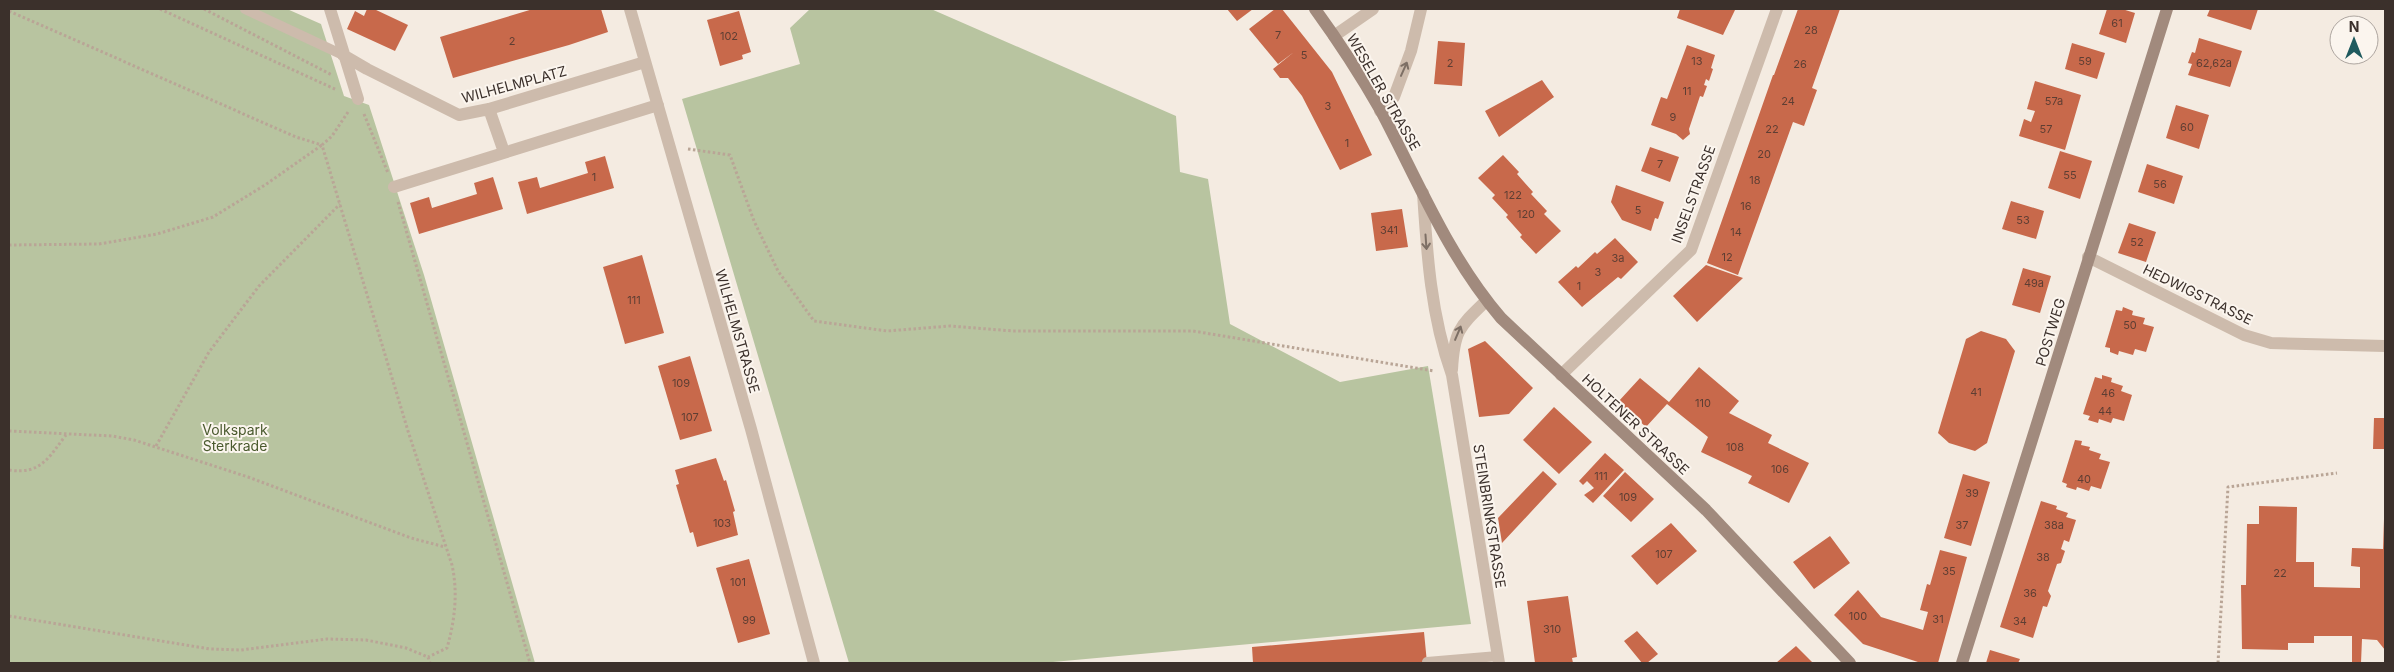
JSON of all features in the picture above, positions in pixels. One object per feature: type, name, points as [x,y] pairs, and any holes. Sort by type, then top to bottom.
[{"type":"main road","name":"WESELER STRASSE","points":[[1315,9],[1334,36],[1380,111],[1423,193]]},
{"type":"main road","name":"POSTWEG","points":[[1962,663],[2167,9]]},
{"type":"main road","name":"HOLTENER STRASSE","points":[[1423,193],[1450,248],[1486,301],[1501,318],[1706,510],[1850,663]]},
{"type":"street","points":[[330,9],[356,93]]},
{"type":"street","points":[[1334,36],[1373,9]]},
{"type":"street","points":[[1380,111],[1394,97],[1411,51],[1421,9]]},
{"type":"street","name":"INSELSTRASSE","points":[[1561,375],[1691,250],[1777,9]]},
{"type":"street","name":"WILHELMSTRASSE","points":[[631,10],[751,429],[814,663]]},
{"type":"street","name":"WILHELMPLATZ","points":[[343,55],[459,115],[489,109],[645,62]]},
{"type":"street","points":[[394,187],[658,105]]},
{"type":"street","points":[[489,109],[504,152]]},
{"type":"street","name":"STEINBRINKSTRASSE","points":[[1423,193],[1427,261],[1438,333],[1452,375],[1498,660]]},
{"type":"street","name":"HEDWIGSTRASSE","points":[[2088,257],[2244,335],[2271,343],[2385,346]]},
{"type":"street","name":"STEINBRINKSTRASSE","points":[[1452,375],[1455,337],[1461,325],[1486,301]]},
{"type":"lane","points":[[245,9],[343,55]]},
{"type":"lane","points":[[1427,662],[1498,660]]},
{"type":"path","points":[[160,9],[356,93]]},
{"type":"path","points":[[204,9],[356,93],[394,187],[530,663]]},
{"type":"path","points":[[9,11],[296,136],[322,145]]},
{"type":"path","points":[[9,245],[98,244],[157,234],[204,220],[265,185],[322,145],[332,136],[356,93]]},
{"type":"path","points":[[9,616],[210,649],[241,650],[327,639],[366,640],[406,648],[428,657],[447,648],[451,634],[456,586],[446,547],[408,431],[322,145]]},
{"type":"path","points":[[670,147],[730,154],[754,221],[778,271],[814,321],[887,331],[950,326],[1013,331],[1193,331],[1452,375]]},
{"type":"path","points":[[156,446],[209,352],[259,286],[340,204]]},
{"type":"path","points":[[9,431],[112,436],[156,446],[248,477],[411,538],[446,547]]},
{"type":"path","points":[[9,470],[18,472],[42,466],[66,435]]},
{"type":"path","points":[[2218,663],[2228,487],[2338,473]]},
{"type":"path","points":[[428,657],[430,663]]},
{"type":"green space","name":"Volkspark Sterkrade","points":[[9,9],[287,9],[321,24],[344,96],[369,105],[424,275],[535,663],[9,663]]},
{"type":"green space","points":[[810,9],[931,9],[1176,116],[1180,172],[1208,179],[1230,324],[1340,382],[1428,366],[1471,624],[1042,663],[849,663],[682,99],[800,64],[790,28]]},
{"type":"building","points":[[367,9],[374,9],[408,25],[395,51],[347,29],[355,11],[364,16]]},
{"type":"building","points":[[533,9],[601,9],[608,32],[453,78],[440,37]]},
{"type":"building","points":[[1227,9],[1253,9],[1237,21]]},
{"type":"building","points":[[1275,9],[1282,9],[1332,72],[1372,155],[1340,170],[1302,96],[1288,78],[1280,78],[1273,69],[1294,52],[1278,64],[1249,29]]},
{"type":"building","points":[[1680,9],[1735,10],[1723,35],[1677,18]]},
{"type":"building","points":[[1798,9],[1840,9],[1812,88],[1817,90],[1804,126],[1793,122],[1738,275],[1707,263]]},
{"type":"building","points":[[2107,9],[2122,9],[2135,13],[2126,43],[2099,34]]},
{"type":"building","points":[[2210,9],[2258,9],[2251,30],[2207,16]]},
{"type":"building","points":[[739,11],[751,52],[742,55],[743,59],[720,66],[707,20]]},
{"type":"building","points":[[2199,38],[2242,51],[2230,87],[2188,75],[2192,64],[2188,63],[2192,52],[2195,53]]},
{"type":"building","points":[[1438,41],[1465,43],[1462,86],[1434,84]]},
{"type":"building","points":[[2072,43],[2105,53],[2097,79],[2065,69]]},
{"type":"building","points":[[1687,45],[1715,55],[1709,81],[1706,79],[1704,85],[1707,86],[1703,97],[1700,96],[1689,129],[1690,134],[1683,140],[1676,134],[1651,125],[1661,97],[1667,99]]},
{"type":"building","points":[[1542,80],[1554,97],[1499,137],[1485,111]]},
{"type":"building","points":[[2035,81],[2081,95],[2065,150],[2019,136],[2024,119],[2031,122],[2035,111],[2027,109]]},
{"type":"building","points":[[2176,105],[2209,115],[2199,149],[2166,138]]},
{"type":"building","points":[[1650,147],[1679,157],[1670,182],[1641,171]]},
{"type":"building","points":[[2060,151],[2092,161],[2080,199],[2048,188]]},
{"type":"building","points":[[1503,155],[1519,172],[1517,174],[1533,192],[1531,194],[1547,211],[1544,214],[1561,231],[1536,254],[1520,237],[1522,235],[1506,217],[1508,215],[1492,198],[1495,195],[1478,178]]},
{"type":"building","points":[[605,156],[614,188],[527,214],[518,182],[537,177],[540,188],[588,173],[585,162]]},
{"type":"building","points":[[2147,164],[2183,176],[2174,204],[2138,192]]},
{"type":"building","points":[[493,177],[503,209],[419,234],[410,203],[429,197],[432,208],[477,194],[474,183]]},
{"type":"building","points":[[1616,185],[1664,202],[1658,219],[1655,218],[1651,231],[1622,220],[1611,202]]},
{"type":"building","points":[[2011,201],[2044,211],[2036,239],[2002,229]]},
{"type":"building","points":[[1402,209],[1408,247],[1376,251],[1371,213]]},
{"type":"building","points":[[2129,223],[2156,232],[2146,262],[2118,253]]},
{"type":"building","points":[[1615,238],[1638,262],[1621,279],[1618,277],[1582,307],[1558,282],[1576,266],[1578,268],[1595,252],[1597,254]]},
{"type":"building","points":[[642,255],[664,333],[625,344],[603,267]]},
{"type":"building","points":[[1706,265],[1743,278],[1697,322],[1673,296]]},
{"type":"building","points":[[2023,268],[2051,276],[2040,313],[2012,305]]},
{"type":"building","points":[[2123,307],[2133,311],[2132,315],[2145,318],[2143,324],[2154,327],[2146,352],[2135,349],[2133,355],[2119,351],[2118,355],[2110,352],[2110,348],[2105,347],[2116,310],[2122,311]]},
{"type":"building","points":[[1981,331],[2006,339],[2015,351],[1987,443],[1975,451],[1949,443],[1938,433],[1966,339]]},
{"type":"building","points":[[1485,341],[1533,388],[1509,414],[1479,417],[1468,349]]},
{"type":"building","points":[[690,356],[712,431],[680,440],[658,366]]},
{"type":"building","points":[[1699,367],[1739,401],[1729,413],[1772,435],[1768,443],[1809,463],[1789,503],[1748,483],[1752,476],[1701,452],[1708,437],[1667,404],[1646,427],[1618,402],[1640,378],[1669,402]]},
{"type":"building","points":[[2102,375],[2112,378],[2111,382],[2123,386],[2121,391],[2132,395],[2124,421],[2113,418],[2111,423],[2099,419],[2098,423],[2088,420],[2090,416],[2083,414],[2095,377],[2102,379]]},
{"type":"building","points":[[1554,407],[1592,442],[1559,474],[1523,440]]},
{"type":"building","points":[[2374,418],[2385,418],[2385,449],[2373,449]]},
{"type":"building","points":[[2075,440],[2082,441],[2081,445],[2090,447],[2089,450],[2101,454],[2099,459],[2110,462],[2101,489],[2091,486],[2089,491],[2077,487],[2076,490],[2066,487],[2067,484],[2062,482]]},
{"type":"building","points":[[1605,453],[1624,470],[1593,503],[1584,495],[1594,488],[1587,481],[1583,485],[1579,481]]},
{"type":"building","points":[[716,458],[724,481],[726,480],[735,511],[733,512],[738,535],[697,547],[693,532],[690,533],[676,485],[679,484],[675,470]]},
{"type":"building","points":[[1543,471],[1557,484],[1502,543],[1498,518]]},
{"type":"building","points":[[1625,472],[1654,499],[1631,522],[1603,496]]},
{"type":"building","points":[[1963,474],[1990,482],[1971,546],[1944,538]]},
{"type":"building","points":[[2041,501],[2057,506],[2056,509],[2068,513],[2066,517],[2076,520],[2069,542],[2064,540],[2061,549],[2065,551],[2061,563],[2057,564],[2048,591],[2051,596],[2047,607],[2043,606],[2033,638],[2000,627]]},
{"type":"building","points":[[2259,506],[2297,507],[2296,562],[2314,562],[2314,587],[2360,588],[2360,567],[2351,566],[2352,548],[2383,549],[2385,519],[2385,650],[2377,640],[2362,639],[2361,663],[2352,663],[2352,636],[2314,636],[2314,643],[2288,643],[2288,650],[2242,649],[2241,585],[2246,585],[2247,524],[2259,524]]},
{"type":"building","points":[[1671,523],[1697,551],[1657,585],[1631,556]]},
{"type":"building","points":[[1830,536],[1850,563],[1814,589],[1793,562]]},
{"type":"building","points":[[1940,550],[1967,557],[1938,663],[1921,663],[1863,644],[1834,615],[1858,590],[1881,617],[1923,630],[1928,612],[1920,610],[1927,584],[1930,585]]},
{"type":"building","points":[[749,559],[770,634],[738,643],[716,568]]},
{"type":"building","points":[[1568,596],[1577,657],[1572,658],[1573,663],[1535,663],[1527,601]]},
{"type":"building","points":[[1637,631],[1658,654],[1647,663],[1642,663],[1624,641]]},
{"type":"building","points":[[1424,632],[1427,663],[1253,663],[1252,647]]},
{"type":"building","points":[[1796,646],[1813,663],[1776,663]]},
{"type":"building","points":[[1990,650],[2020,659],[2018,663],[1986,663]]}]
